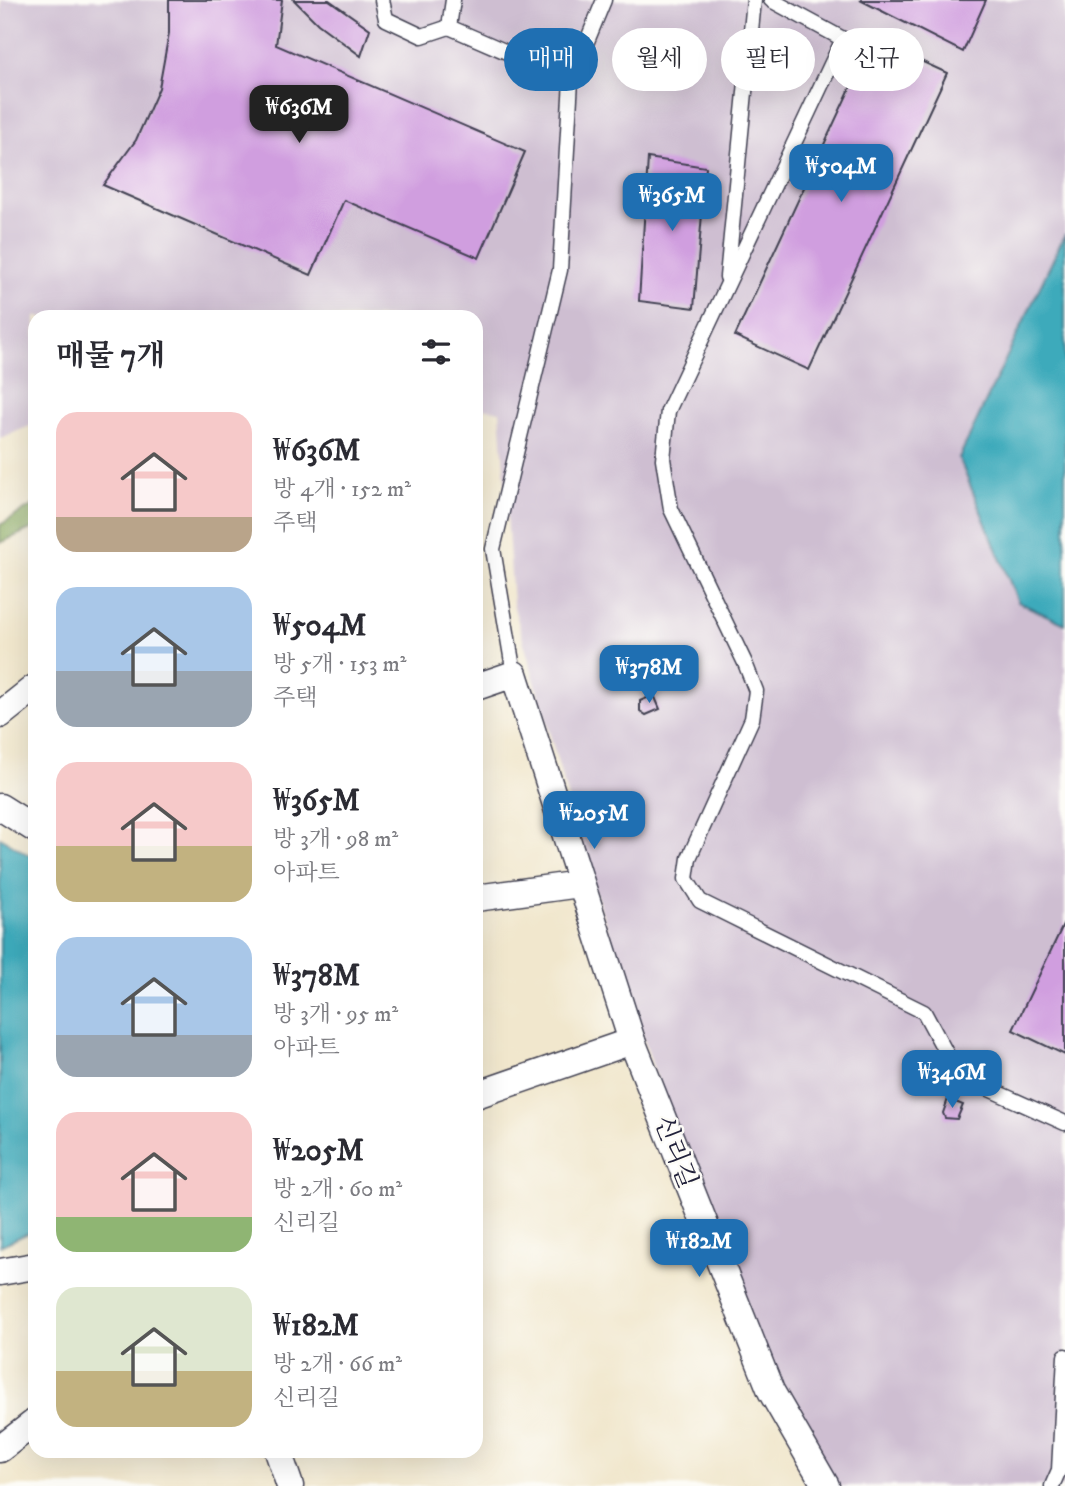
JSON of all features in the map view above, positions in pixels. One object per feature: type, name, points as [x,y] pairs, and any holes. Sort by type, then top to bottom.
[{"type":"street","points":[[483,685],[514,674]]},
{"type":"street","name":"신리길","points":[[514,674],[632,1041],[771,1391],[826,1486]]},
{"type":"street","points":[[0,715],[28,693]]},
{"type":"street","points":[[0,807],[28,825]]},
{"type":"street","points":[[483,897],[580,884]]},
{"type":"street","points":[[483,1093],[632,1041]]},
{"type":"street","points":[[0,1272],[28,1267]]},
{"type":"street","points":[[0,1449],[28,1427]]},
{"type":"street","points":[[280,1458],[290,1486]]},
{"type":"lane","points":[[382,0],[386,19],[422,36],[449,27],[504,51]]},
{"type":"lane","points":[[449,27],[453,0]]},
{"type":"lane","points":[[592,28],[604,0]]},
{"type":"lane","points":[[726,289],[754,0]]},
{"type":"lane","points":[[771,0],[843,39],[668,411],[663,459],[671,509],[746,663],[755,691],[752,719],[689,858],[686,879],[700,901],[924,1012],[958,1075],[1065,1123]]},
{"type":"lane","points":[[514,674],[493,549],[560,270],[570,91]]},
{"type":"lane","points":[[1052,1486],[1059,1470],[1065,1356]]},
{"type":"shaded area","points":[[1,0],[1065,0],[1065,1486],[831,1486],[722,1276],[590,876],[513,604],[500,411],[483,408],[483,310],[28,310],[28,427],[0,438]]},
{"type":"green space","points":[[28,508],[28,530],[0,543],[0,525]]},
{"type":"water","points":[[1065,234],[1065,624],[1018,602],[959,458]]},
{"type":"water","points":[[0,837],[28,855],[28,1233],[0,1246]]},
{"type":"building","points":[[169,0],[282,0],[276,45],[525,152],[479,258],[344,200],[311,275],[103,185],[136,140],[159,88],[169,33]]},
{"type":"building","points":[[294,0],[329,0],[370,29],[361,56],[318,24]]},
{"type":"building","points":[[860,0],[986,0],[963,52],[924,32],[924,28],[915,28]]},
{"type":"building","points":[[924,62],[947,73],[809,370],[735,336],[849,91],[924,91]]},
{"type":"building","points":[[648,158],[706,167],[694,308],[639,301]]},
{"type":"building","points":[[654,695],[660,709],[646,715],[640,711],[640,701]]},
{"type":"building","points":[[1065,921],[1065,1055],[1013,1030]]},
{"type":"building","points":[[948,1099],[963,1105],[957,1119],[945,1118],[943,1113]]}]
